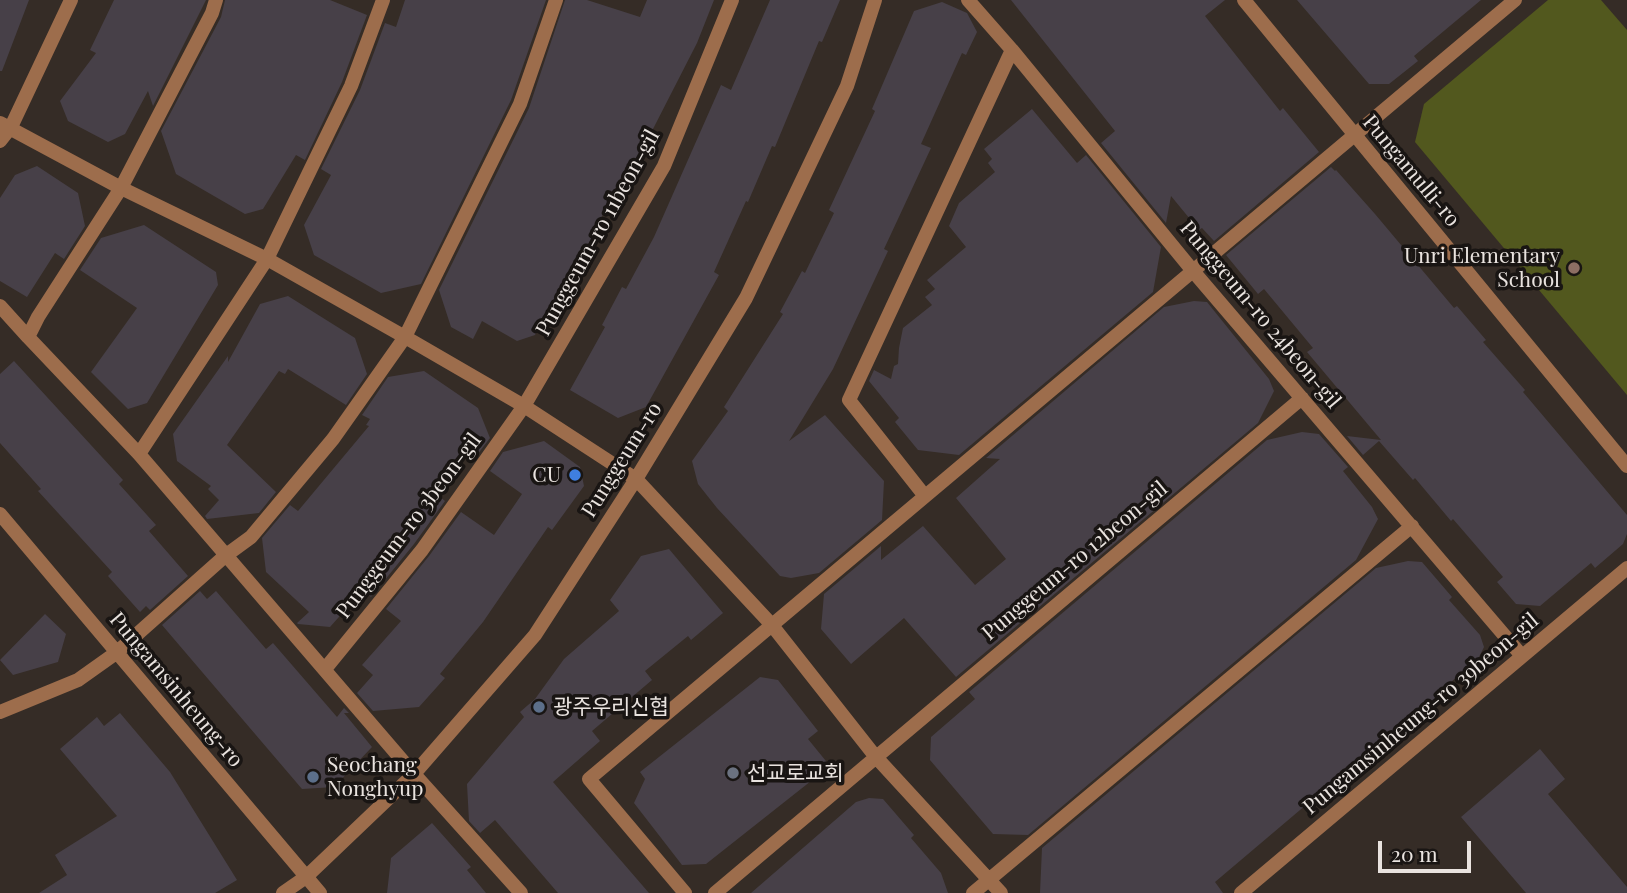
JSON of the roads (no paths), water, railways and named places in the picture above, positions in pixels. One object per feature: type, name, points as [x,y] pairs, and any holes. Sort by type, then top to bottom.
[{"type":"street","points":[[0,141],[5,125],[71,0]]},
{"type":"street","points":[[28,337],[38,317],[121,188],[212,13],[216,0]]},
{"type":"street","points":[[139,454],[267,260],[351,86],[383,0]]},
{"type":"street","points":[[0,712],[78,680],[117,653],[225,556],[251,537],[325,449],[405,337],[520,104],[556,0]]},
{"type":"street","name":"Punggeum-ro 11beon-gil","points":[[524,406],[664,166],[732,0]]},
{"type":"street","name":"Punggeum-ro","points":[[283,893],[306,877],[414,774],[535,635],[636,479],[746,298],[847,86],[875,0]]},
{"type":"street","name":"Punggeum-ro 24beon-gil","points":[[968,0],[1194,271],[1522,656]]},
{"type":"street","points":[[685,893],[589,779],[1515,0]]},
{"type":"street","name":"Pungamulli-ro","points":[[1247,1],[1627,466]]},
{"type":"street","points":[[924,495],[849,400],[1012,50]]},
{"type":"street","points":[[5,125],[121,188],[267,260],[405,337],[524,406],[636,479],[771,624],[875,756],[1001,893]]},
{"type":"street","points":[[0,306],[139,454],[414,774],[521,893]]},
{"type":"street","name":"Punggeum-ro 12beon-gil","points":[[715,893],[1302,398]]},
{"type":"street","name":"Punggeum-ro 3beon-gil","points":[[325,669],[422,550],[524,406]]},
{"type":"street","name":"Pungamsinheung-ro","points":[[0,514],[320,893]]},
{"type":"street","points":[[973,893],[1412,526]]},
{"type":"street","name":"Pungamsinheung-ro 39beon-gil","points":[[1241,893],[1627,568]]},
{"type":"place","name":"Unri Elementary School","points":[[1574,268]]},
{"type":"place","name":"CU","points":[[575,475]]},
{"type":"place","name":"광주우리신협","points":[[539,707]]},
{"type":"place","name":"선교로교회","points":[[733,773]]},
{"type":"place","name":"Seochang Nonghyup","points":[[313,777]]}]
